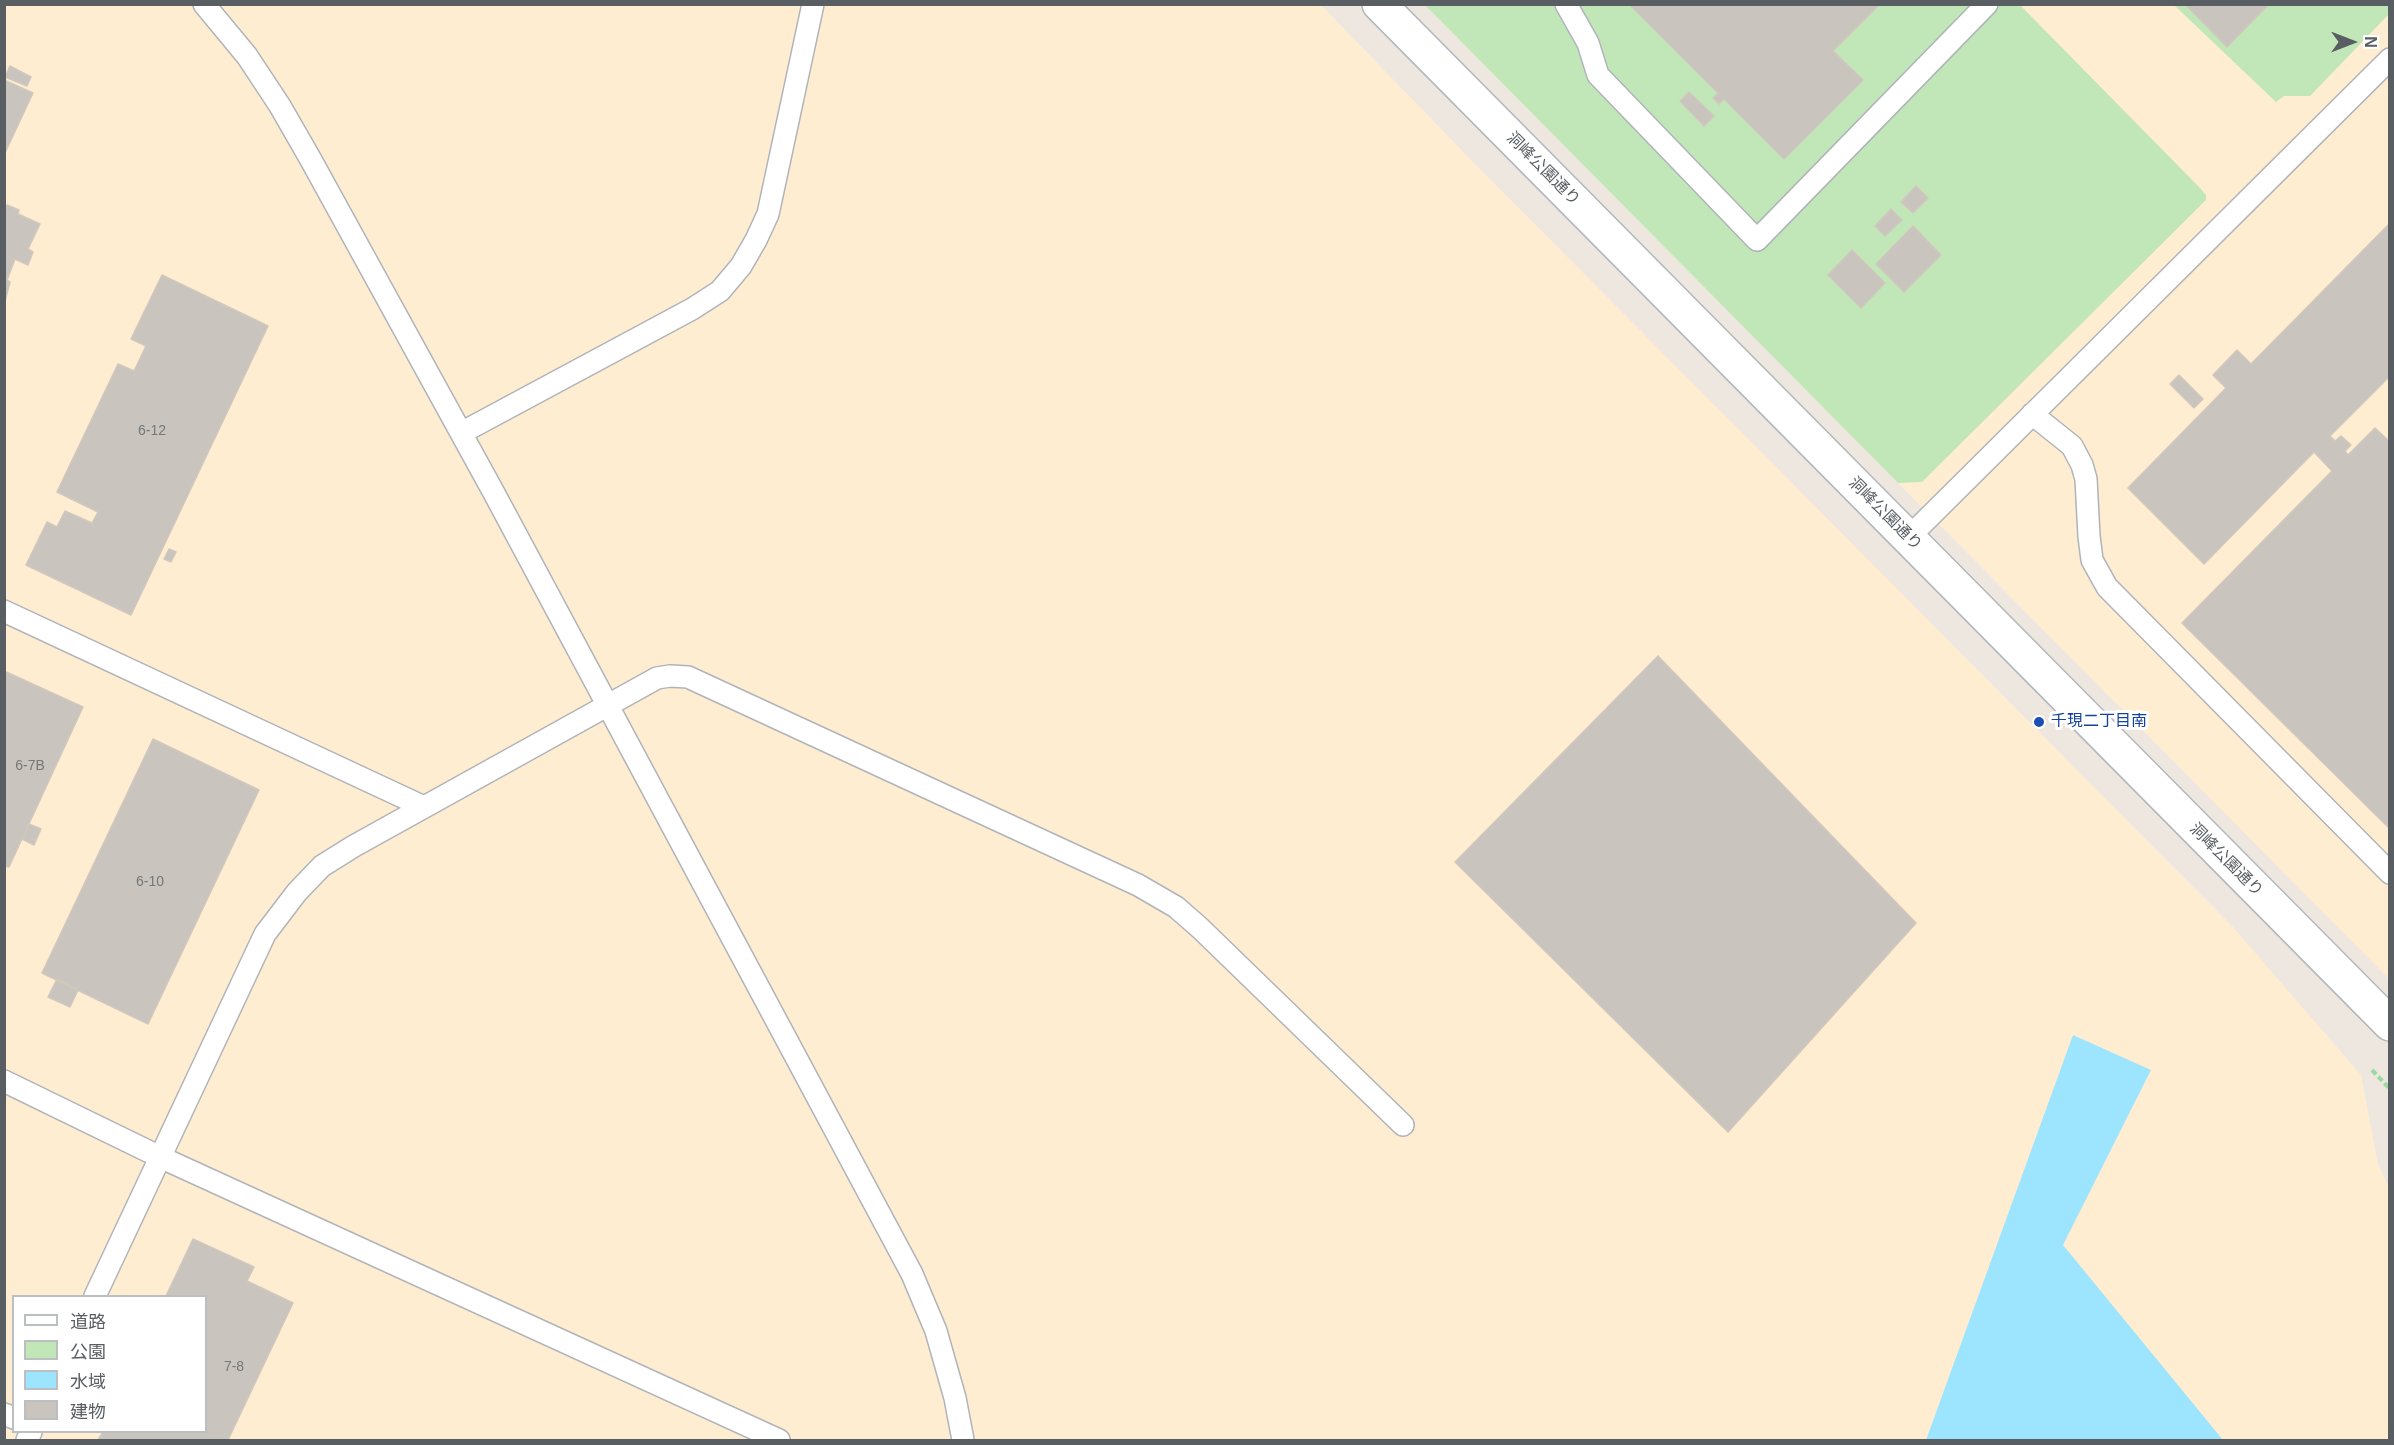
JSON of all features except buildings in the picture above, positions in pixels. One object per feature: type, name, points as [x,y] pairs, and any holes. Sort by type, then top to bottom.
[{"type":"street","name":"洞峰公園通り","points":[[1379,4],[2390,1024]]},
{"type":"lane","points":[[204,4],[247,56],[280,106],[461,434],[912,1274],[936,1331],[955,1398],[963,1440]]},
{"type":"lane","points":[[461,434],[692,309],[720,291],[741,266],[768,214],[813,4]]},
{"type":"lane","points":[[1566,4],[1588,43],[1598,75],[1757,240],[1987,4]]},
{"type":"lane","points":[[1908,538],[2390,58]]},
{"type":"lane","points":[[2032,414],[2072,446],[2082,465],[2086,479],[2092,560],[2107,587],[2390,873]]},
{"type":"lane","points":[[4,611],[424,807]]},
{"type":"lane","points":[[95,1295],[265,934],[290,900],[322,866],[657,678],[688,677],[1138,885],[1176,908],[1200,928],[1403,1125]]},
{"type":"lane","points":[[4,1081],[160,1157],[779,1440]]},
{"type":"path","points":[[2372,1070],[2390,1089]]},
{"type":"shaded area","points":[[5,5],[1321,5],[1475,164],[2232,926],[2361,1075],[2378,1164],[2389,1187],[2389,1440],[5,1440]]},
{"type":"shaded area","points":[[1425,5],[2389,5],[2389,979],[1894,479]]},
{"type":"green space","points":[[2389,4],[2390,13],[2310,96],[2284,96],[2276,102],[2174,5]]},
{"type":"green space","points":[[1425,5],[2020,5],[2200,188],[2206,195],[2206,200],[1922,482],[1898,483]]},
{"type":"water","points":[[2073,1035],[2151,1070],[2063,1245],[2223,1440],[1926,1440]]},
{"type":"place","name":"千現二丁目南","points":[[2039,722]]}]
